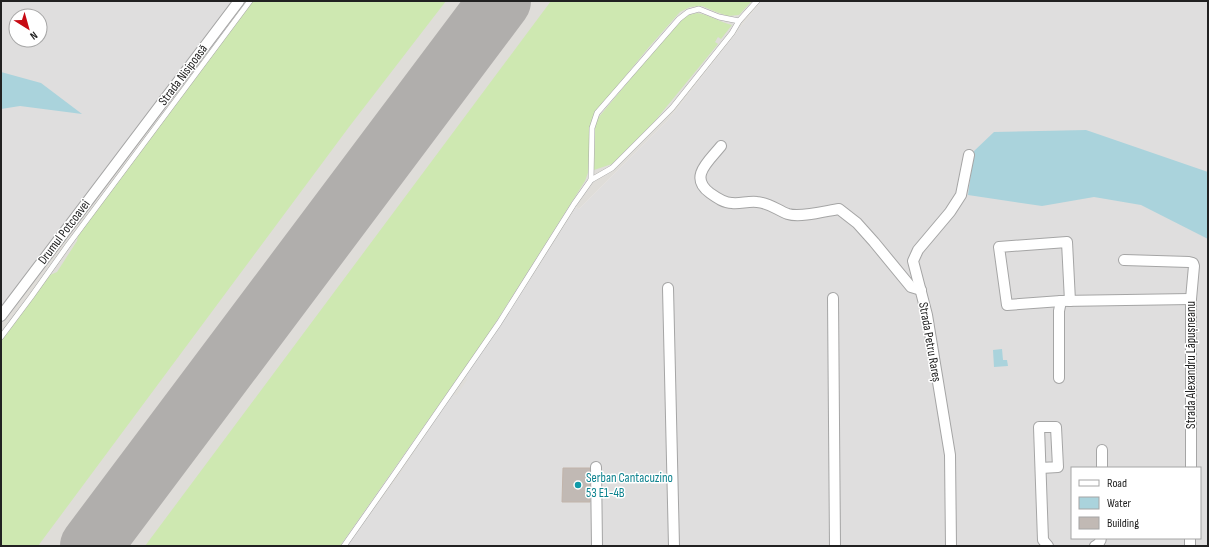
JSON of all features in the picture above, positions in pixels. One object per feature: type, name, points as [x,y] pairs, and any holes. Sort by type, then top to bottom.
[{"type":"street","name":"Strada Nisipoasă","points":[[127,148],[239,1]]},
{"type":"street","points":[[721,146],[702,168],[700,176],[701,183],[706,190],[718,199],[732,203],[746,201],[770,204],[788,214],[797,215],[839,209],[857,223],[912,287],[921,290]]},
{"type":"street","name":"Drumul Potcoavei","points":[[1,316],[127,148]]},
{"type":"street","name":"Strada Petru Rareș","points":[[951,546],[950,455],[927,315],[913,261],[918,250],[950,212],[962,195],[969,155]]},
{"type":"street","points":[[1059,378],[1059,311],[1066,301],[1067,242],[999,247],[1007,305],[1066,301],[1191,299]]},
{"type":"street","name":"Strada Alexandru Lăpușneanu","points":[[1124,260],[1193,263],[1194,266],[1191,299],[1190,467]]},
{"type":"street","points":[[668,288],[674,546]]},
{"type":"street","points":[[832,298],[836,546]]},
{"type":"street","points":[[1102,450],[1102,467]]},
{"type":"street","points":[[596,467],[597,546]]},
{"type":"street","points":[[1041,468],[1043,540],[1048,546]]},
{"type":"lane","points":[[1,336],[250,1]]},
{"type":"lane","points":[[344,546],[494,330],[574,204],[591,180],[612,168],[672,108],[739,21],[757,1]]},
{"type":"lane","points":[[591,180],[592,128],[597,113],[679,19],[688,12],[699,9],[719,17],[739,21]]},
{"type":"shaded area","points":[[1,1],[243,1],[1,324]]},
{"type":"shaded area","points":[[243,1],[761,1],[668,120],[579,209],[576,207],[530,280],[465,375],[467,380],[457,395],[452,395],[399,475],[347,546],[1,546],[1,324]]},
{"type":"shaded area","points":[[761,1],[1208,1],[1208,546],[347,546],[465,375],[576,207],[579,209],[668,120]]},
{"type":"green space","points":[[253,1],[446,1],[349,127],[38,546],[1,546],[1,340],[50,275],[57,272],[77,241],[78,235]]},
{"type":"green space","points":[[551,1],[752,1],[739,15],[728,16],[702,6],[690,7],[680,12],[649,47],[596,112],[589,170],[585,181],[489,333],[340,546],[145,546]]},
{"type":"green space","points":[[697,13],[732,25],[721,39],[718,37],[715,42],[718,44],[654,122],[612,164],[594,170],[595,128],[598,118],[677,23],[685,16]]},
{"type":"water","points":[[1,72],[41,83],[82,114],[20,106],[1,109]]},
{"type":"water","points":[[1086,130],[1208,172],[1208,239],[1141,205],[1094,197],[1042,206],[968,195],[974,151],[994,132]]},
{"type":"water","points":[[1002,349],[1003,360],[1007,360],[1008,366],[994,367],[993,350]]},
{"type":"building","name":"Serban Cantacuzino 53 E1-4B","points":[[563,468],[590,468],[590,502],[562,502]]},
{"type":"runway","points":[[91,546],[500,1]]},
{"type":"place","name":"Serban Cantacuzino 53 E1-4B","points":[[578,485]]}]
